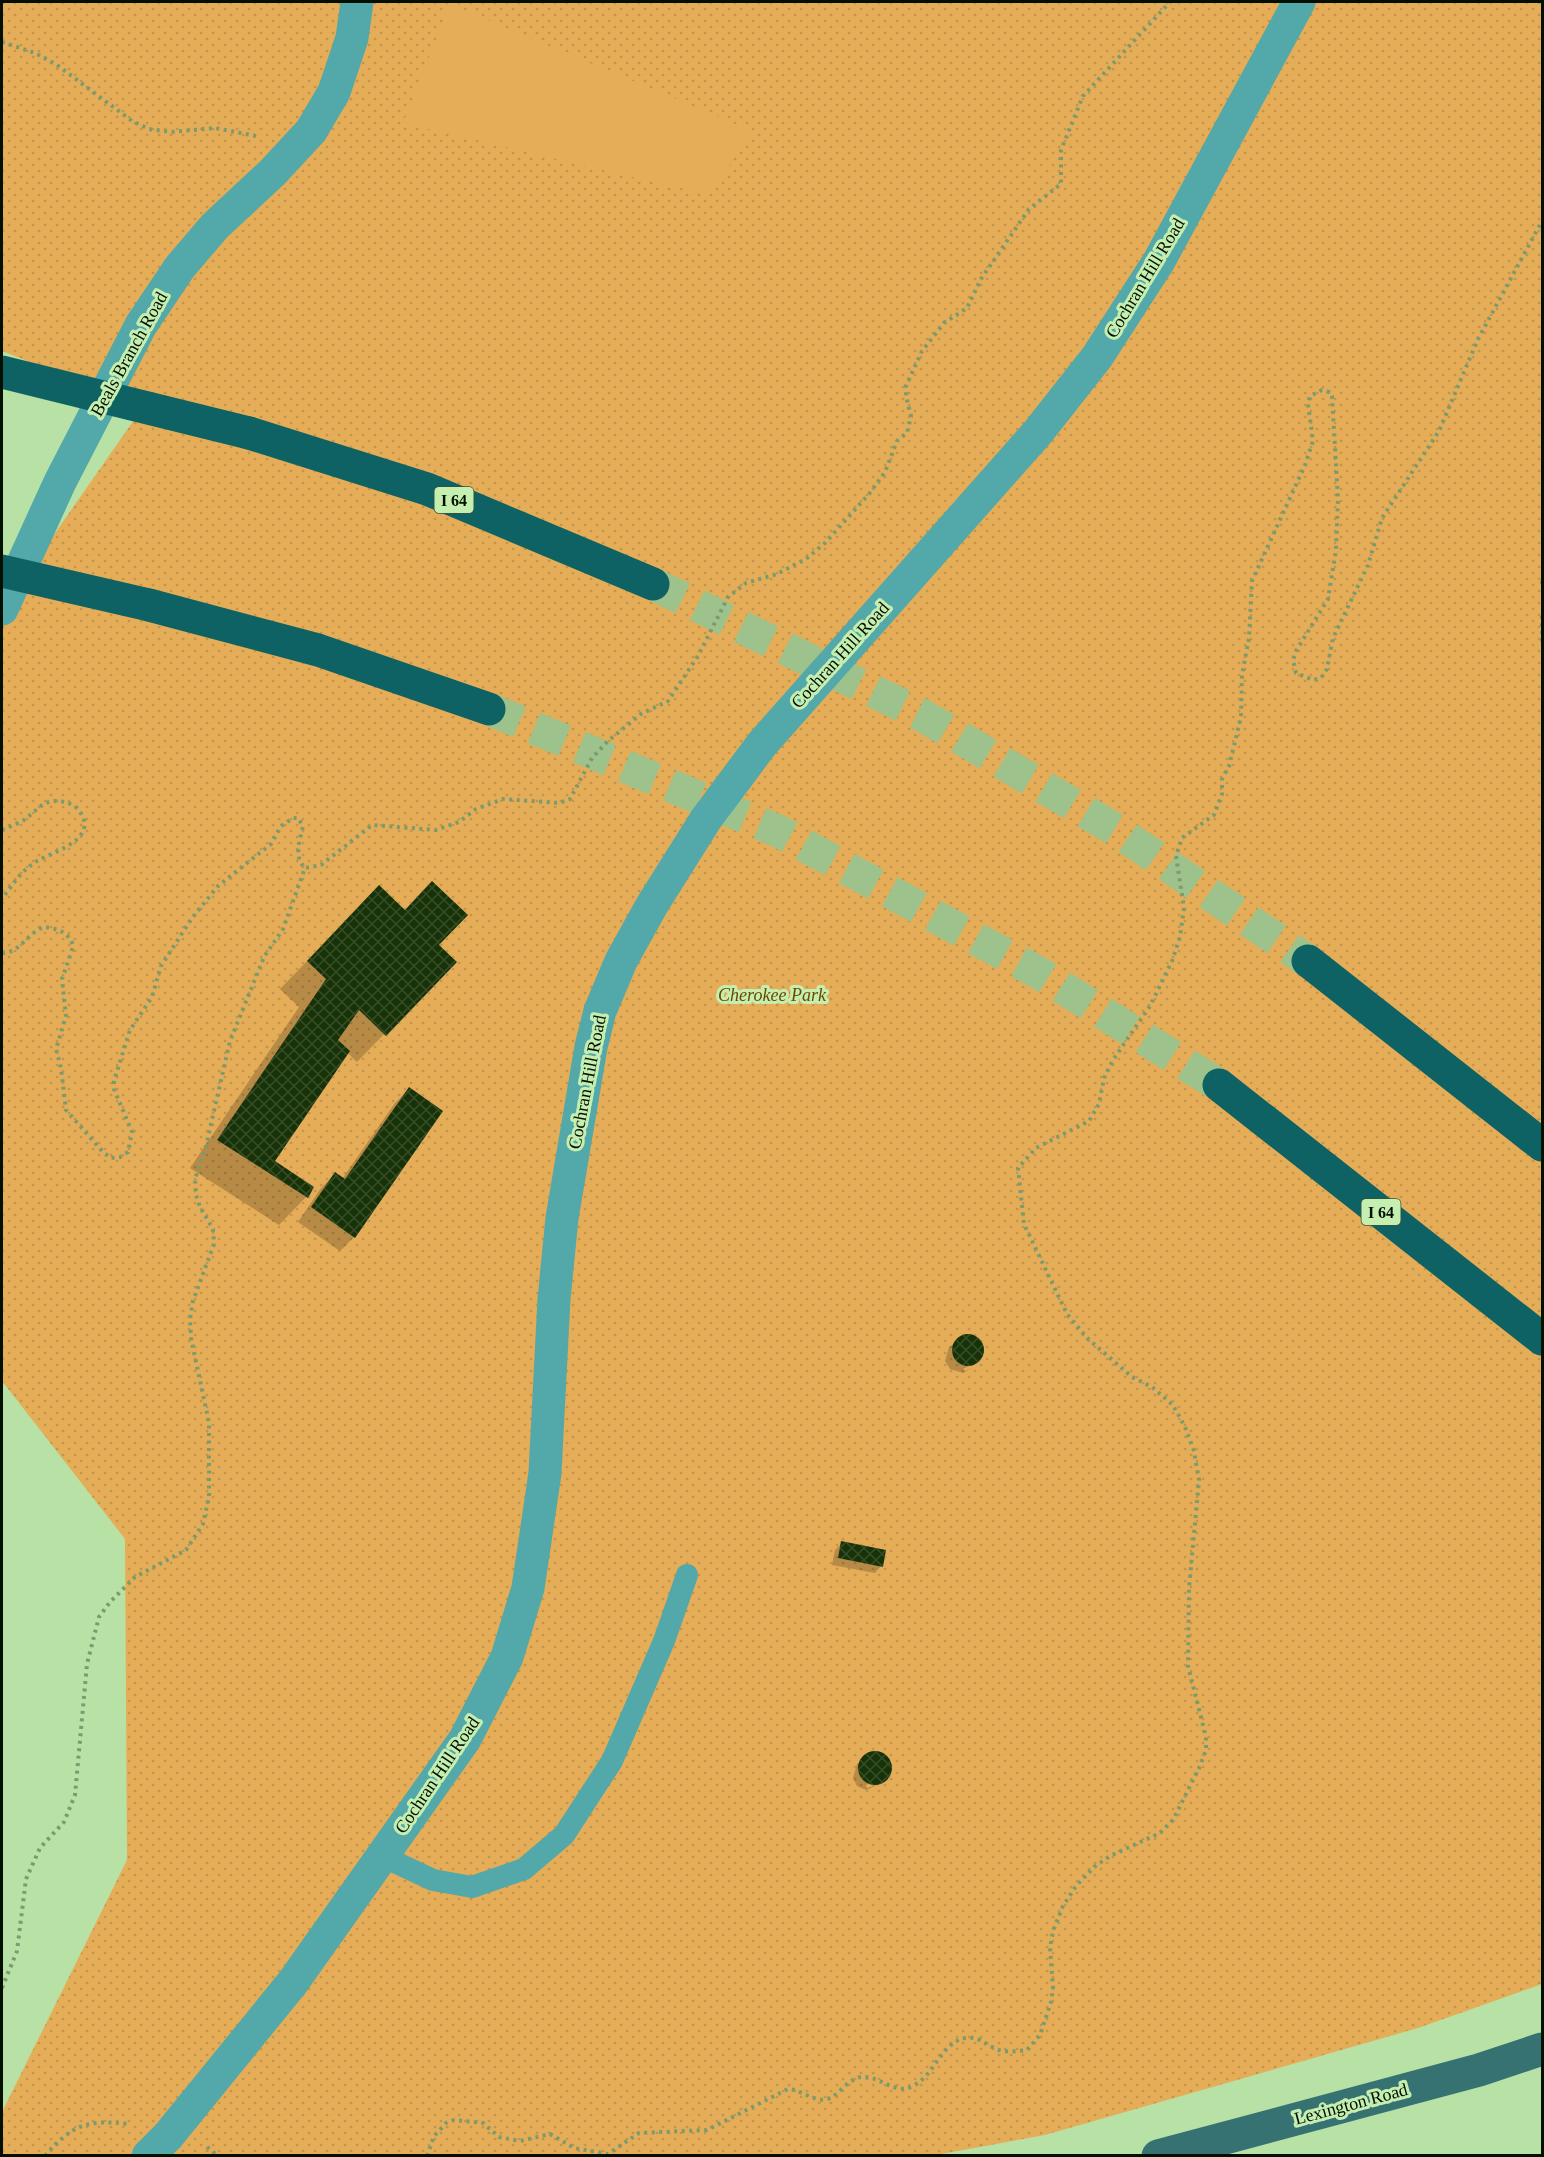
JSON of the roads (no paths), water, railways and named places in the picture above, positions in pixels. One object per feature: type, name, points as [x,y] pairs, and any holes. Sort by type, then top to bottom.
[{"type":"highway","name":"I 64","points":[[2,372],[249,433],[428,489],[653,584]]},
{"type":"highway","points":[[2,571],[149,605],[318,650],[489,709]]},
{"type":"highway","points":[[1308,961],[1542,1145]]},
{"type":"highway","name":"I 64","points":[[1219,1085],[1542,1339]]},
{"type":"main road","name":"Lexington Road","points":[[1158,2156],[1479,2070],[1542,2049]]},
{"type":"street","name":"Beals Branch Road","points":[[2,609],[60,482],[141,325],[180,267],[214,226],[310,131],[334,92],[352,38],[357,2]]},
{"type":"street","name":"Cochran Hill Road","points":[[148,2156],[168,2136],[293,1982],[465,1739],[507,1657],[528,1588],[545,1473],[554,1299],[562,1218],[591,1047],[600,1011],[621,961],[652,905],[706,819],[762,744],[1038,432],[1097,357],[1159,261],[1299,2]]},
{"type":"lane","points":[[382,1856],[433,1880],[472,1887],[524,1869],[564,1834],[612,1761],[664,1641],[687,1575]]},
{"type":"tunnel","points":[[653,584],[920,714],[1116,830],[1308,961]]},
{"type":"tunnel","points":[[489,709],[778,831],[1039,973],[1219,1085]]},
{"type":"park label","name":"Cherokee Park","points":[[772,995]]}]
